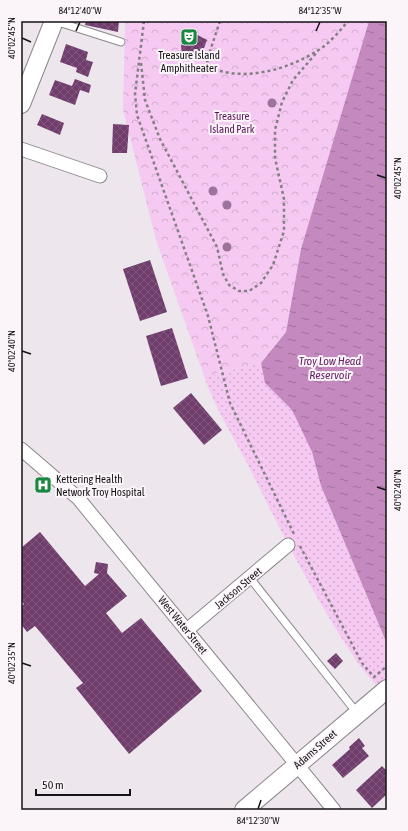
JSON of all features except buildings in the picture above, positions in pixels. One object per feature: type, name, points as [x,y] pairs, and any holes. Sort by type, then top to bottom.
[{"type":"street","points":[[21,104],[55,21]]},
{"type":"street","points":[[21,149],[100,176]]},
{"type":"street","name":"West Water Street","points":[[21,449],[78,498],[334,810]]},
{"type":"street","name":"Jackson Street","points":[[187,630],[288,545]]},
{"type":"street","name":"Adams Street","points":[[244,810],[357,713],[385,691]]},
{"type":"lane","points":[[55,21],[121,42]]},
{"type":"lane","points":[[250,578],[357,713]]},
{"type":"path","points":[[144,21],[135,94],[137,115],[208,316],[230,403],[290,528],[362,663],[374,677],[387,666]]},
{"type":"path","points":[[220,21],[207,60],[208,66],[215,70],[242,74],[273,70],[303,59],[318,51]]},
{"type":"path","points":[[140,59],[145,100],[160,139],[217,247],[223,274],[229,285],[239,291],[249,291],[261,283],[273,265],[284,231],[284,199],[276,158],[275,130],[282,102],[293,80],[318,51],[336,36],[348,21]]},
{"type":"green space","name":"Treasure Island Park","points":[[125,21],[369,21],[301,249],[286,332],[261,363],[204,376],[156,240],[123,110]]},
{"type":"green space","points":[[261,363],[265,383],[292,410],[312,452],[321,486],[387,644],[387,698],[360,666],[316,596],[220,413],[204,376]]},
{"type":"water","name":"Troy Low Head Reservoir","points":[[369,21],[387,21],[387,644],[321,486],[312,452],[292,410],[265,383],[261,363],[286,332],[301,249]]},
{"type":"place","name":"Treasure Island Amphitheater","points":[[189,37]]},
{"type":"place","name":"Kettering Health Network Troy Hospital","points":[[43,485]]}]
